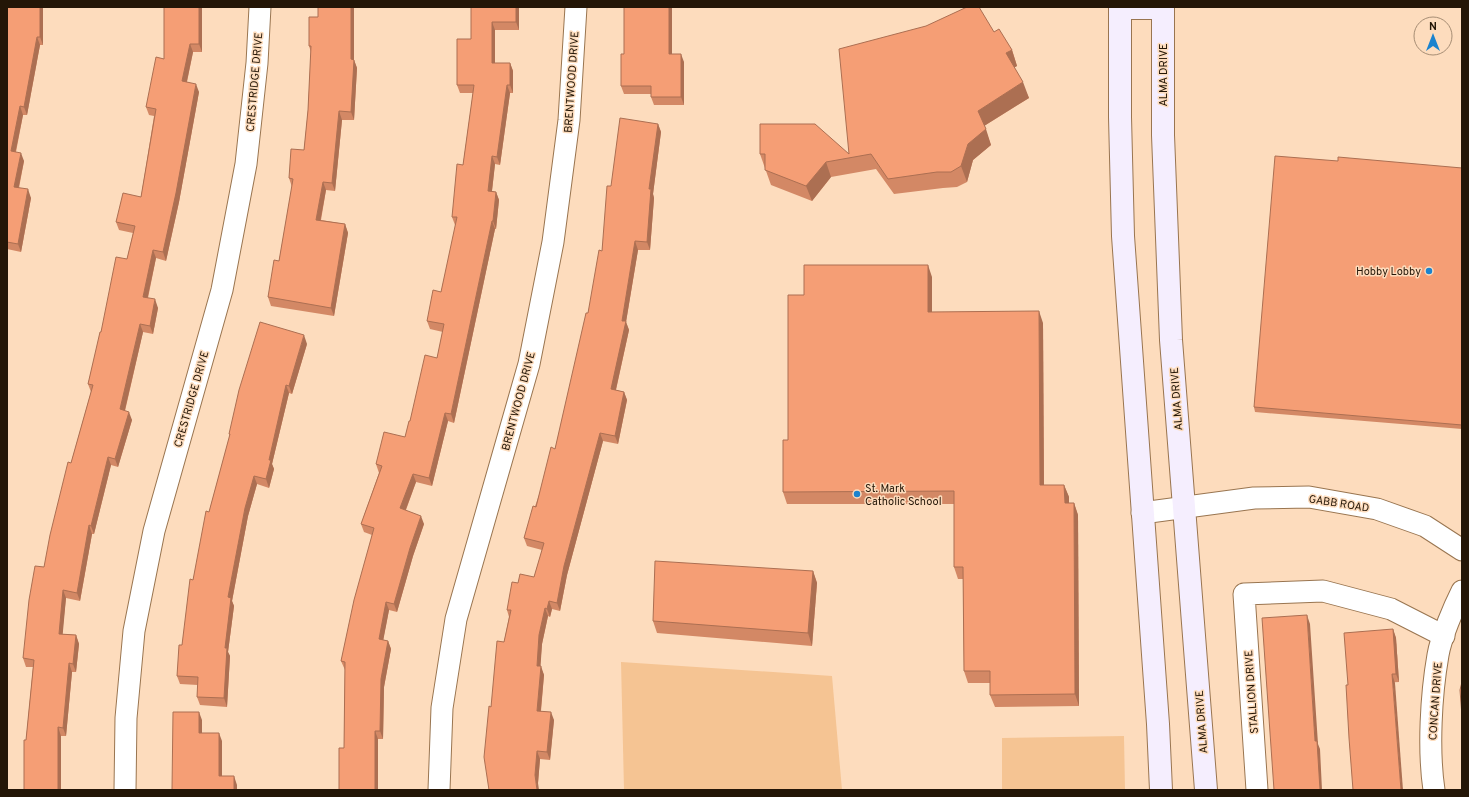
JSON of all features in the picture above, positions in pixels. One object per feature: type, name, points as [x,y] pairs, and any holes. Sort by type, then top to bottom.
[{"type":"main road","points":[[1161,790],[1158,724],[1123,236],[1120,117],[1120,7],[1163,8]]},
{"type":"main road","name":"ALMA DRIVE","points":[[1163,8],[1162,136],[1171,340],[1206,790]]},
{"type":"street","name":"CRESTRIDGE DRIVE","points":[[125,790],[126,718],[134,631],[154,531],[223,283],[246,164],[257,63],[260,7]]},
{"type":"street","name":"BRENTWOOD DRIVE","points":[[439,790],[442,708],[456,619],[529,364],[553,242],[569,120],[576,7]]},
{"type":"street","name":"GABB ROAD","points":[[1142,513],[1254,498],[1309,498],[1377,510],[1425,526],[1462,550]]},
{"type":"street","name":"STALLION DRIVE","points":[[1257,790],[1244,594],[1323,591],[1392,609],[1444,636]]},
{"type":"street","name":"CONCAN DRIVE","points":[[1434,790],[1431,770],[1433,702],[1438,654],[1456,603],[1462,591]]},
{"type":"shaded area","points":[[621,662],[832,676],[842,790],[624,790]]},
{"type":"shaded area","points":[[1124,736],[1125,790],[1002,790],[1002,738]]},
{"type":"building","points":[[7,7],[40,7],[40,37],[37,37],[24,107],[20,106],[11,151],[21,153],[14,187],[28,189],[18,244],[7,242]]},
{"type":"building","points":[[164,7],[199,7],[199,44],[190,44],[182,81],[196,84],[176,193],[163,252],[153,250],[143,297],[155,299],[150,326],[140,324],[120,409],[129,412],[115,459],[108,457],[91,526],[89,525],[77,593],[63,590],[59,634],[76,635],[73,664],[69,663],[63,728],[58,727],[58,790],[24,790],[24,740],[26,740],[34,660],[23,658],[29,600],[35,566],[44,567],[50,535],[68,462],[71,463],[93,385],[88,384],[101,332],[116,257],[127,259],[135,226],[116,222],[123,193],[141,197],[156,109],[146,107],[156,57],[164,59]]},
{"type":"building","points":[[318,7],[351,7],[351,59],[354,60],[351,112],[339,111],[332,183],[323,182],[316,220],[345,224],[331,308],[268,297],[274,260],[279,261],[293,179],[289,178],[291,149],[304,150],[308,110],[311,46],[309,46],[309,17],[318,17]]},
{"type":"building","points":[[471,7],[516,7],[516,22],[492,22],[492,63],[510,63],[510,85],[507,85],[497,157],[492,156],[488,191],[496,192],[493,221],[451,414],[445,413],[429,478],[413,474],[400,508],[421,516],[394,604],[386,602],[379,639],[388,641],[381,679],[380,731],[375,731],[375,790],[339,790],[339,748],[344,748],[345,662],[341,661],[354,600],[374,528],[361,524],[382,466],[376,464],[384,432],[405,437],[425,355],[437,358],[444,324],[427,321],[433,290],[441,292],[457,217],[452,217],[457,164],[463,165],[474,85],[457,85],[457,39],[471,39]]},
{"type":"building","points":[[624,7],[669,7],[669,54],[681,54],[681,97],[651,97],[651,86],[621,86],[621,54],[624,54]]},
{"type":"building","points":[[967,7],[979,7],[994,32],[999,29],[1012,50],[1006,53],[1023,82],[978,111],[986,129],[968,144],[961,166],[951,172],[937,172],[888,179],[871,154],[826,162],[806,186],[765,170],[765,154],[760,154],[760,124],[815,124],[849,154],[839,49],[926,26]]},
{"type":"building","points":[[620,118],[658,124],[649,189],[651,189],[647,242],[635,241],[622,321],[626,321],[611,389],[624,392],[615,436],[600,433],[564,566],[557,603],[549,601],[547,609],[545,608],[539,635],[537,666],[541,666],[537,711],[551,712],[547,752],[537,751],[535,775],[537,790],[489,790],[484,757],[489,706],[491,707],[497,641],[504,642],[511,610],[507,610],[512,582],[518,583],[520,574],[534,577],[544,543],[524,538],[533,506],[536,507],[551,447],[555,449],[586,313],[588,313],[599,250],[602,251],[607,186],[611,186]]},
{"type":"building","points":[[1275,156],[1338,161],[1338,157],[1462,168],[1462,425],[1254,407]]},
{"type":"building","name":"St. Mark Catholic School","points":[[804,265],[928,265],[928,312],[1039,311],[1040,485],[1064,485],[1065,503],[1074,503],[1075,694],[990,695],[990,671],[964,671],[963,567],[954,567],[954,491],[783,492],[783,440],[788,440],[788,295],[804,295]]},
{"type":"building","points":[[260,322],[304,335],[289,386],[286,385],[266,479],[254,476],[245,508],[228,597],[231,598],[225,648],[227,648],[224,698],[197,697],[198,677],[177,676],[179,645],[182,645],[190,579],[193,580],[206,511],[209,512],[230,434],[239,390]]},
{"type":"building","points":[[655,561],[813,571],[808,633],[653,621]]},
{"type":"building","points":[[1307,615],[1315,741],[1317,741],[1320,790],[1274,790],[1262,618]]},
{"type":"building","points":[[1393,629],[1396,674],[1392,674],[1401,790],[1353,790],[1344,633]]},
{"type":"building","points":[[1462,682],[1462,716],[1460,690]]},
{"type":"building","points":[[173,712],[199,712],[199,733],[219,733],[219,776],[234,776],[234,790],[172,790]]},
{"type":"place","name":"Hobby Lobby","points":[[1429,271]]},
{"type":"place","name":"St. Mark Catholic School","points":[[857,494]]}]
